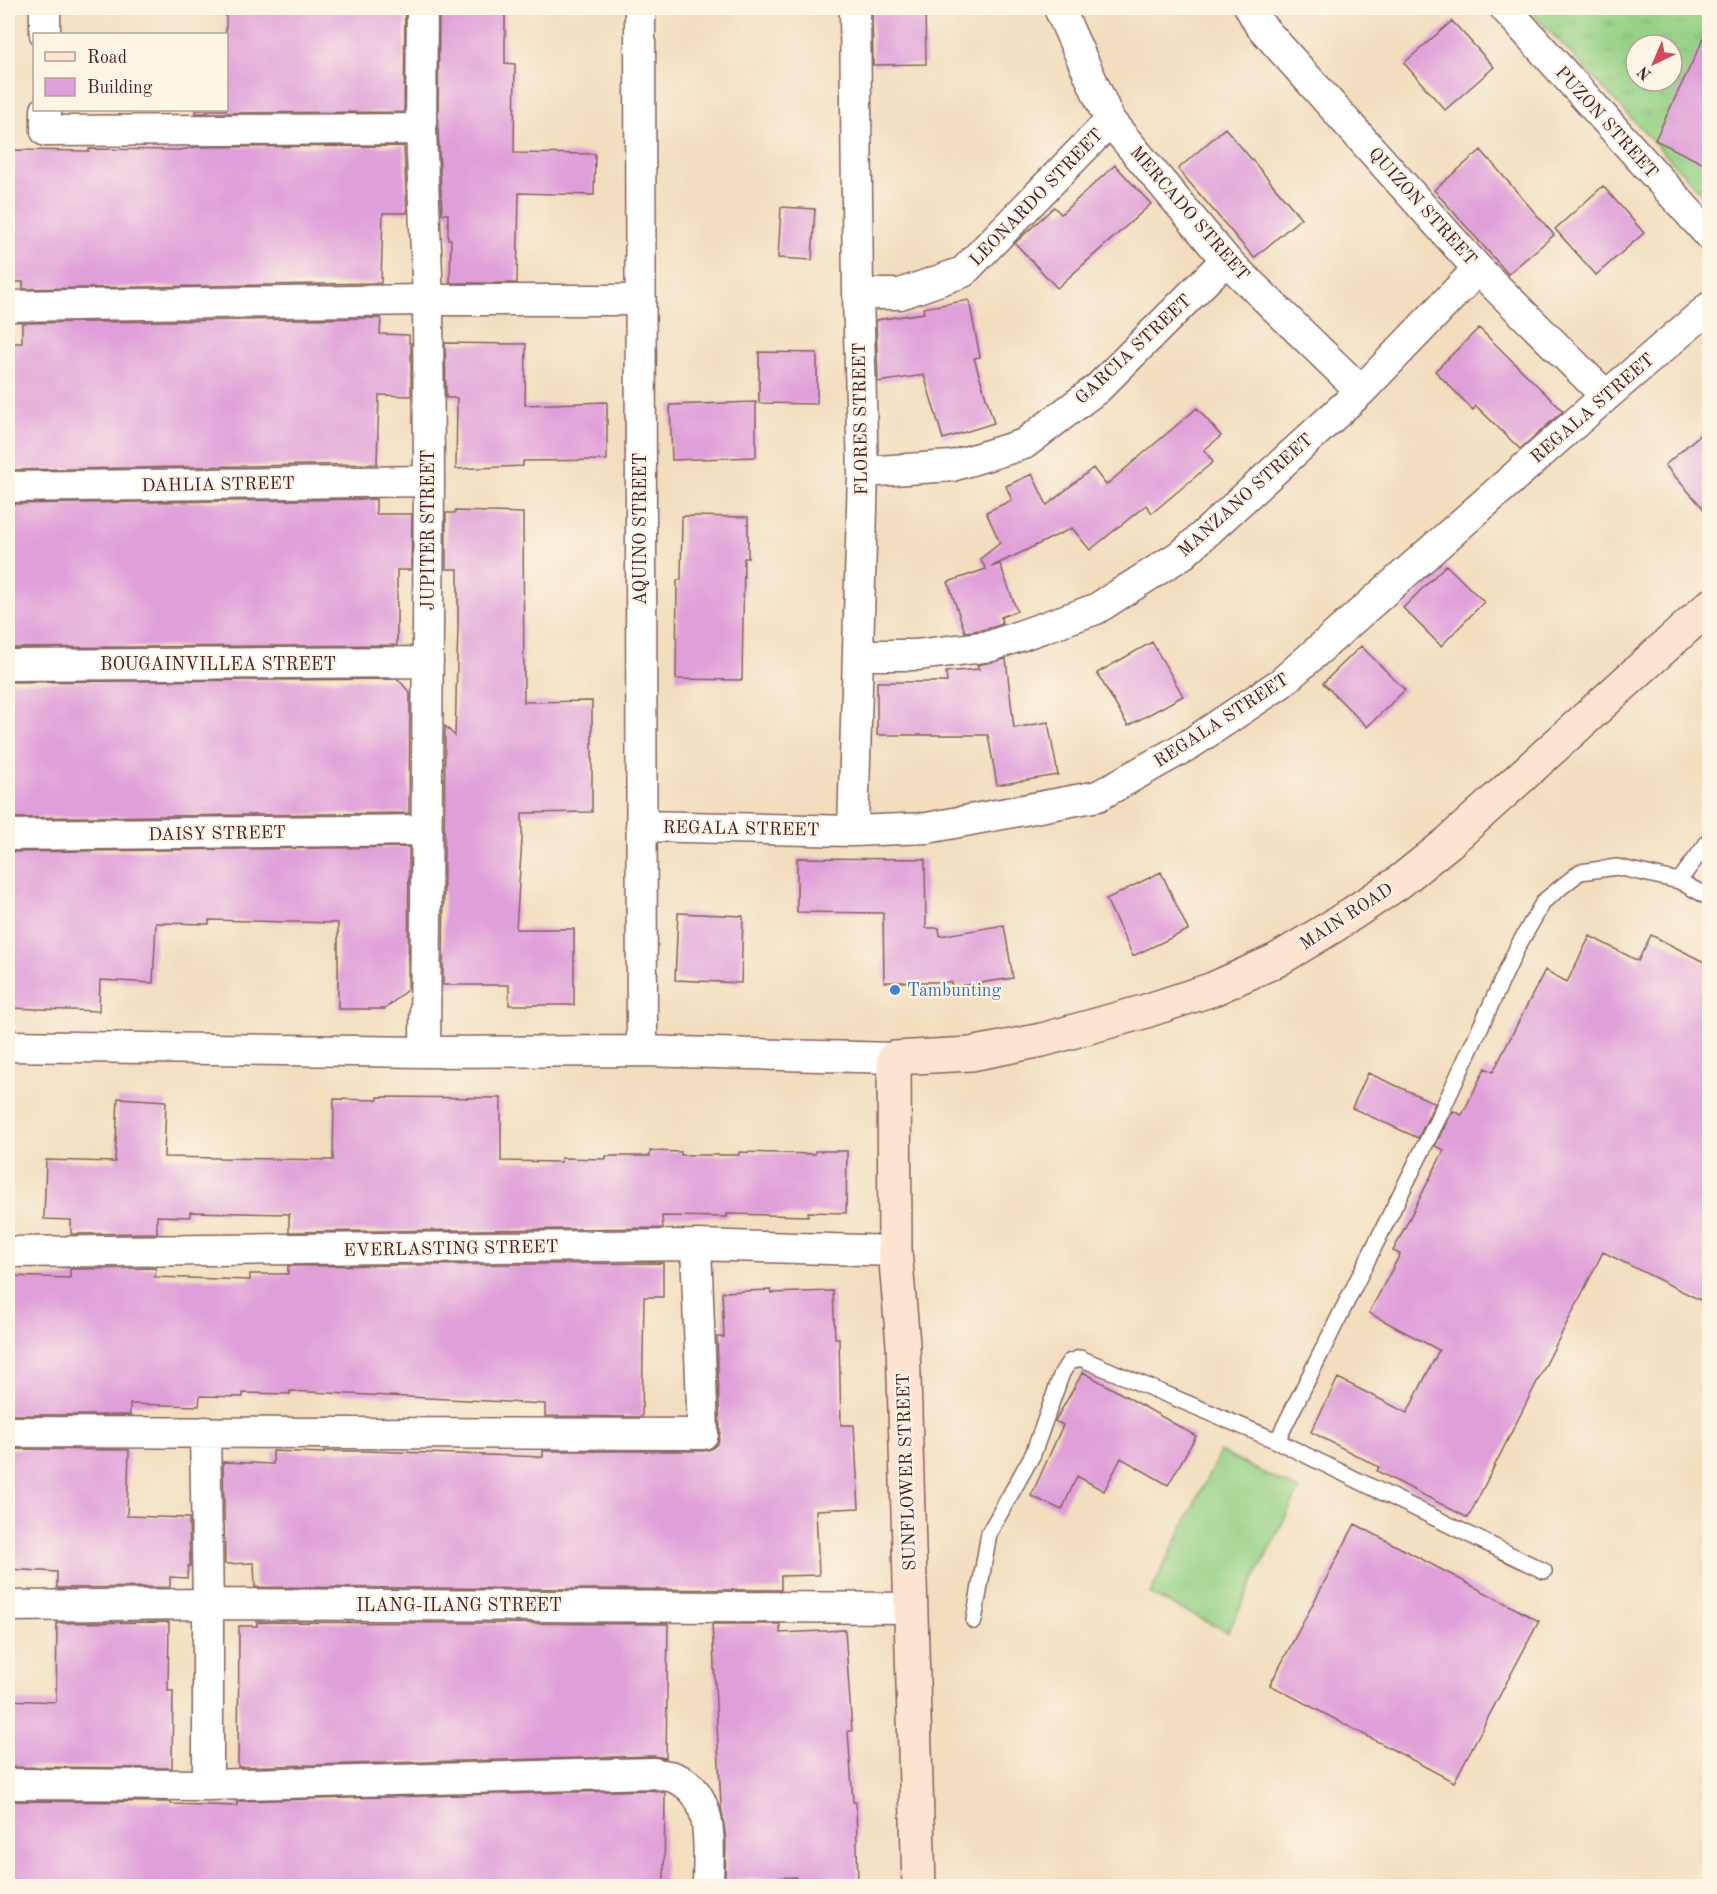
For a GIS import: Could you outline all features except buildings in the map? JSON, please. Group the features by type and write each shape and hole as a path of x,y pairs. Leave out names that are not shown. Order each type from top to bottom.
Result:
{"main road":[{"name":"MAIN ROAD","path":"894,1058 970,1054 1042,1040 1143,1012 1213,989 1277,960 1380,895 1449,842 1710,606"},
{"name":"SUNFLOWER STREET","path":"894,1058 895,1251 903,1344 919,1887"}],"street":[{"path":"45,8 45,33"},
{"name":"JUPITER STREET","path":"422,8 421,129 428,300 429,481 425,1052"},
{"name":"AQUINO STREET","path":"640,8 642,1051"},
{"name":"FLORES STREET","path":"853,831 863,472 858,294 855,8"},
{"name":"MERCADO STREET","path":"1059,8 1110,121 1226,260 1360,391"},
{"name":"QUIZON STREET","path":"1250,8 1259,24 1478,269 1606,396"},
{"name":"PUZON STREET","path":"1505,8 1710,236"},
{"path":"46,111 46,131 421,129"},
{"name":"LEONARDO STREET","path":"858,294 900,294 963,272 1110,121"},
{"name":"GARCIA STREET","path":"863,472 952,466 1024,444 1098,388 1226,260"},
{"name":"MANZANO STREET","path":"858,655 917,655 991,646 1096,609 1184,553 1360,391 1478,269"},
{"path":"8,306 428,300 640,300"},
{"name":"REGALA STREET","path":"641,826 853,831 927,828 1098,796 1190,744 1281,683 1710,307"},
{"name":"DAHLIA STREET","path":"8,486 429,481"},
{"name":"BOUGAINVILLEA STREET","path":"8,665 428,662"},
{"name":"DAISY STREET","path":"8,835 427,830"},
{"path":"8,1046 425,1052 642,1051 894,1058"},
{"path":"8,1432 703,1434 696,1245"},
{"name":"EVERLASTING STREET","path":"8,1252 696,1245 895,1251"},
{"path":"205,1432 208,1785"},
{"name":"ILANG-ILANG STREET","path":"8,1606 208,1604 911,1608"},
{"path":"8,1784 208,1785 654,1773 675,1778 692,1790 704,1806 708,1827 708,1887"}],"lane":[{"path":"1679,881 1710,839"},
{"path":"1277,1441 1437,1121 1518,946 1544,901 1580,872 1617,867 1679,881 1710,898"},
{"path":"974,1621 989,1533 1032,1454 1062,1373 1069,1362 1080,1358 1277,1441 1544,1571"}],"green space":[{"path":"1528,8 1709,8 1709,201"},
{"path":"1220,1452 1299,1490 1228,1632 1150,1594"}],"place":[{"name":"Tambunting","path":"895,990"}]}
